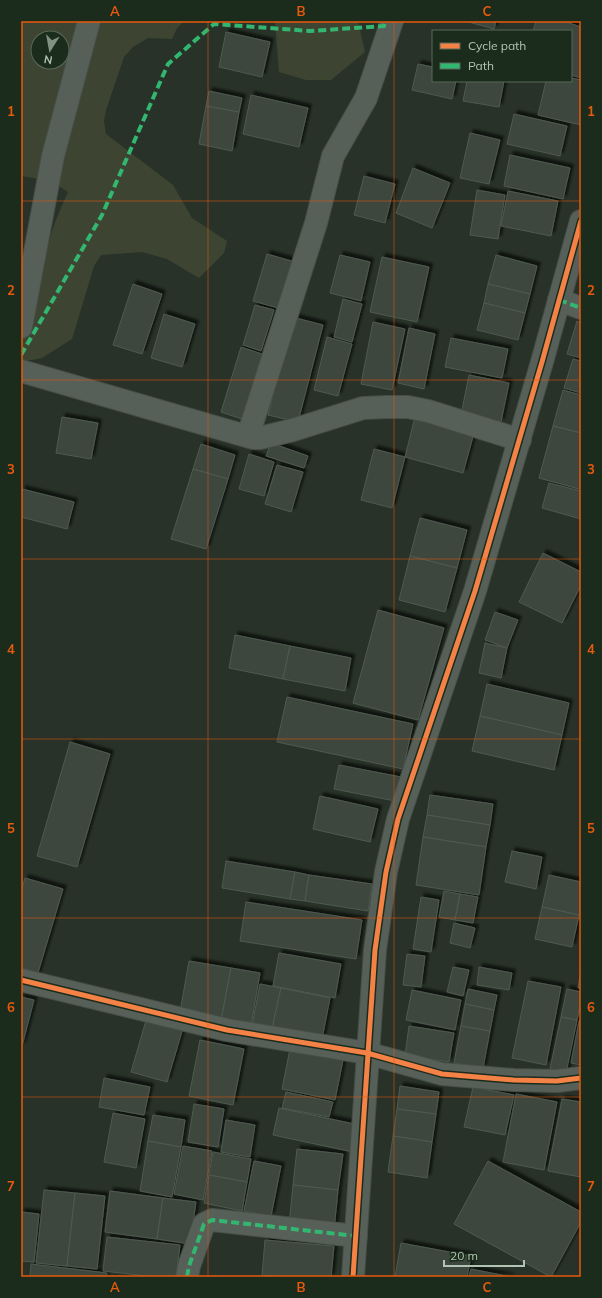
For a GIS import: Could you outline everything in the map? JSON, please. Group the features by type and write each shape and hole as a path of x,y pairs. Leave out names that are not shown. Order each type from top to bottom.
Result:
{"street":[{"path":"21,327 53,156 89,21"},
{"path":"248,436 316,223 333,156 366,98 392,21"},
{"path":"353,1277 375,950 386,872 398,819 475,591 520,440 581,221"},
{"path":"559,300 581,308"},
{"path":"21,371 248,436 260,438 293,430 363,408 408,407 428,411 520,440"},
{"path":"21,980 227,1030 367,1053 442,1074 514,1080 557,1081 581,1078"},
{"path":"187,1277 189,1266 204,1224 212,1220 356,1236"}],"green space":[{"path":"21,21 184,21 177,28 172,39 148,38 133,47 124,57 106,110 104,121 106,134 173,185 192,218 227,241 224,253 199,278 167,259 142,252 101,255 94,266 72,339 42,358 21,362 21,296 38,290 51,236 57,217 68,192 51,181 21,176"},
{"path":"275,21 358,21 365,52 331,80 306,80 279,72"}],"building":[{"path":"465,21 496,21 494,29"},
{"path":"536,21 563,21 581,27 581,78 572,75 572,30 533,30"},
{"path":"226,32 270,42 262,77 219,67"},
{"path":"418,64 432,67 432,82 456,82 452,99 412,90"},
{"path":"572,78 581,80 581,125 538,115 546,82 572,82"},
{"path":"467,82 504,82 499,107 463,101"},
{"path":"209,91 242,98 239,112 206,106"},
{"path":"251,95 308,108 299,147 243,134"},
{"path":"206,106 239,112 232,151 199,144"},
{"path":"514,114 567,126 560,156 507,144"},
{"path":"470,133 500,140 489,184 460,178"},
{"path":"510,155 570,168 563,199 504,186"},
{"path":"413,168 450,183 432,228 396,213"},
{"path":"364,176 395,184 385,223 354,215"},
{"path":"477,190 505,195 498,239 470,235"},
{"path":"508,191 558,201 551,236 501,226"},
{"path":"267,254 295,262 282,309 253,301"},
{"path":"340,255 370,262 361,301 330,293"},
{"path":"496,255 537,266 530,294 488,284"},
{"path":"382,257 429,267 417,322 370,312"},
{"path":"133,284 162,294 142,354 113,345"},
{"path":"488,284 530,294 525,313 484,303"},
{"path":"343,299 362,304 352,342 334,337"},
{"path":"484,303 525,313 518,340 477,330"},
{"path":"255,305 274,310 261,351 243,345"},
{"path":"164,314 195,324 182,367 151,358"},
{"path":"292,317 323,325 298,422 268,415"},
{"path":"577,321 581,323 581,358 567,354"},
{"path":"373,322 405,329 392,390 361,384"},
{"path":"409,328 435,334 424,389 398,383"},
{"path":"327,337 352,344 338,396 314,390"},
{"path":"451,338 508,349 502,378 445,367"},
{"path":"241,347 271,357 251,422 221,412"},
{"path":"573,359 581,361 581,393 564,388"},
{"path":"469,375 509,383 501,422 461,415"},
{"path":"563,390 581,395 581,433 553,426"},
{"path":"62,417 98,423 91,459 56,453"},
{"path":"415,417 474,433 463,473 405,457"},
{"path":"553,426 581,433 581,483 579,489 539,478"},
{"path":"271,443 308,456 304,468 266,456"},
{"path":"201,444 235,455 228,479 193,469"},
{"path":"374,449 405,457 392,508 361,500"},
{"path":"249,454 274,462 264,496 239,489"},
{"path":"277,465 303,472 291,512 265,504"},
{"path":"193,469 228,479 206,549 171,539"},
{"path":"549,483 581,491 581,519 542,508"},
{"path":"22,489 74,502 67,529 21,517"},
{"path":"420,518 467,530 457,568 410,556"},
{"path":"543,553 581,572 581,585 562,623 519,602"},
{"path":"410,556 457,568 445,612 399,600"},
{"path":"378,610 444,628 418,720 353,703"},
{"path":"495,612 518,620 507,648 485,640"},
{"path":"235,635 290,646 283,679 229,668"},
{"path":"485,643 507,648 501,678 479,673"},
{"path":"290,646 351,658 345,691 283,679"},
{"path":"487,684 569,703 562,735 480,716"},
{"path":"287,697 413,724 403,769 277,742"},
{"path":"480,716 562,735 554,770 472,751"},
{"path":"70,742 110,754 77,867 37,856"},
{"path":"339,765 401,777 395,801 334,789"},
{"path":"430,795 493,804 490,825 427,815"},
{"path":"320,796 378,809 370,842 313,829"},
{"path":"427,815 490,825 486,847 423,837"},
{"path":"423,837 486,847 479,895 416,885"},
{"path":"512,851 542,857 536,889 505,882"},
{"path":"226,861 295,872 290,899 222,888"},
{"path":"295,872 309,875 305,901 290,899"},
{"path":"309,875 372,884 368,911 305,901"},
{"path":"549,875 581,882 581,905 579,915 542,907"},
{"path":"25,878 63,889 37,976 21,971 21,892"},
{"path":"444,891 460,894 455,920 439,917"},
{"path":"460,894 478,897 473,923 455,920"},
{"path":"421,897 439,900 431,952 413,949"},
{"path":"246,902 362,920 356,959 240,941"},
{"path":"542,907 579,915 572,947 535,939"},
{"path":"454,923 475,928 470,948 450,943"},
{"path":"279,953 341,964 335,998 273,986"},
{"path":"407,954 425,956 421,987 403,985"},
{"path":"189,961 231,968 221,1021 180,1012"},
{"path":"453,967 469,970 463,996 447,992"},
{"path":"479,967 512,973 509,990 477,985"},
{"path":"231,968 260,973 251,1026 221,1021"},
{"path":"581,969 581,988 578,988"},
{"path":"528,981 561,987 546,1065 512,1058"},
{"path":"260,984 281,988 272,1029 252,1026"},
{"path":"281,988 330,998 322,1039 272,1029"},
{"path":"468,989 497,995 494,1010 465,1004"},
{"path":"567,989 581,992 581,1002 577,1020 561,1017"},
{"path":"412,990 461,1000 455,1030 406,1020"},
{"path":"21,997 34,1000 22,1046 21,1046"},
{"path":"465,1004 494,1010 490,1031 461,1026"},
{"path":"147,1017 183,1028 167,1082 131,1072"},
{"path":"561,1017 577,1020 566,1073 550,1069"},
{"path":"579,1021 581,1022 581,1065 571,1063"},
{"path":"409,1026 454,1033 449,1062 405,1055"},
{"path":"461,1026 490,1031 483,1068 454,1063"},
{"path":"200,1040 244,1049 233,1105 189,1096"},
{"path":"291,1044 344,1055 335,1100 282,1089"},
{"path":"104,1078 150,1087 144,1115 99,1107"},
{"path":"400,1086 439,1092 436,1114 397,1109"},
{"path":"473,1087 514,1095 505,1135 464,1127"},
{"path":"286,1092 333,1102 329,1117 282,1108"},
{"path":"516,1094 557,1102 544,1170 503,1162"},
{"path":"562,1099 581,1102 581,1177 548,1171"},
{"path":"194,1104 224,1109 218,1147 188,1142"},
{"path":"279,1108 359,1125 353,1152 273,1135"},
{"path":"397,1109 436,1114 432,1142 393,1136"},
{"path":"113,1113 145,1119 136,1168 104,1162"},
{"path":"153,1115 185,1120 181,1147 148,1141"},
{"path":"226,1120 255,1125 250,1157 221,1152"},
{"path":"393,1136 432,1142 427,1178 388,1172"},
{"path":"148,1141 181,1147 172,1197 140,1191"},
{"path":"183,1146 212,1151 203,1200 174,1194"},
{"path":"297,1149 343,1154 338,1190 293,1185"},
{"path":"213,1152 251,1159 247,1182 209,1175"},
{"path":"254,1161 281,1166 271,1216 244,1211"},
{"path":"488,1161 581,1212 581,1222 551,1277 454,1224"},
{"path":"209,1175 247,1182 242,1211 204,1203"},
{"path":"293,1185 338,1190 334,1230 289,1225"},
{"path":"44,1190 75,1193 67,1266 36,1263"},
{"path":"110,1191 163,1198 157,1239 105,1232"},
{"path":"75,1193 105,1196 97,1269 67,1266"},
{"path":"163,1198 196,1202 190,1244 157,1239"},
{"path":"21,1212 39,1214 34,1262 21,1261"},
{"path":"107,1237 180,1245 176,1277 156,1277 103,1271"},
{"path":"265,1240 334,1246 331,1277 282,1277 262,1275"},
{"path":"401,1243 471,1256 467,1277 395,1277"},
{"path":"31,1264 107,1273 106,1277 30,1277"},
{"path":"471,1269 511,1277 469,1277"}],"marked path":[{"path":"21,355 102,215 168,64 214,24 310,31 384,26 385,21"},
{"path":"559,300 581,308"},
{"path":"187,1277 189,1266 204,1224 212,1220 356,1236"}],"cycle path":[{"path":"353,1277 375,950 386,872 398,819 475,591 542,362 581,221"},
{"path":"21,980 227,1030 367,1053 442,1074 514,1080 557,1081 581,1078"}]}
